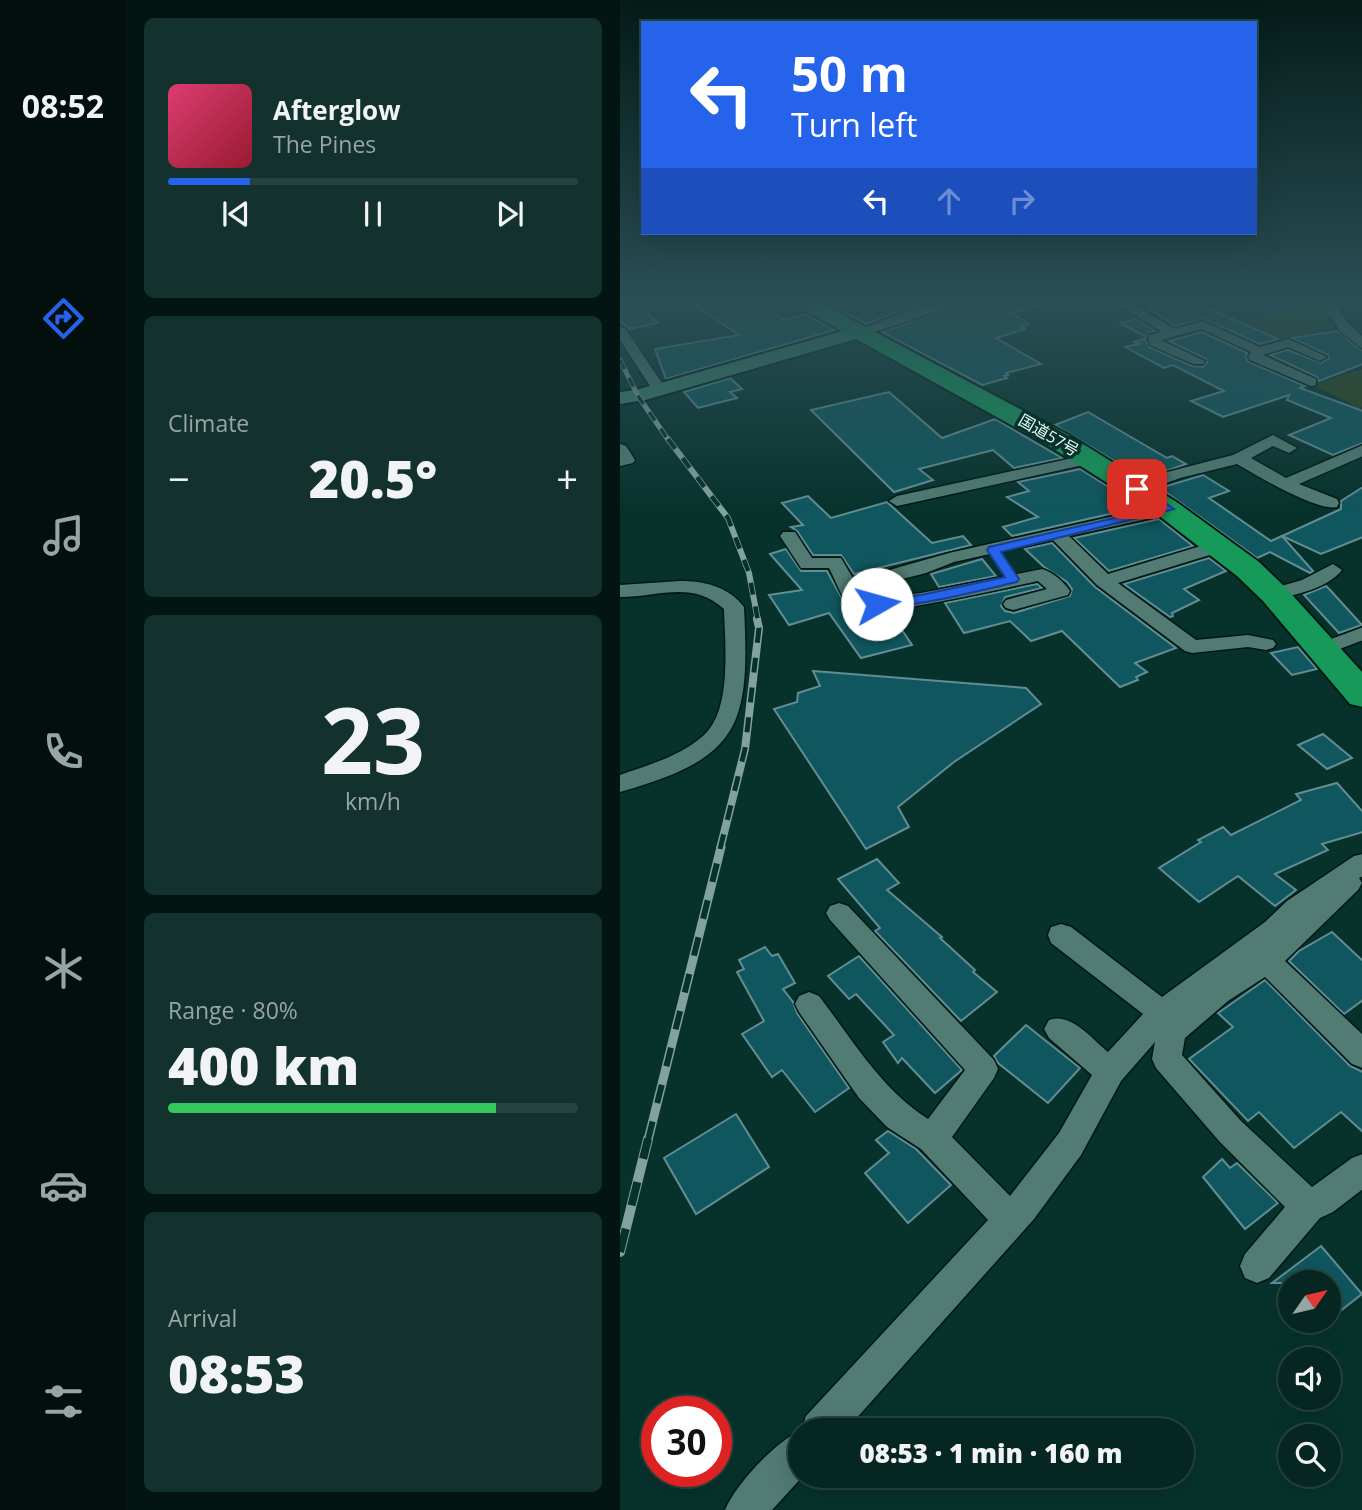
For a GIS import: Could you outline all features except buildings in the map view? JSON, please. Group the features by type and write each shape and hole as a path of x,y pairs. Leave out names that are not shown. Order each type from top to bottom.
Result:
{"highway":[{"name":"国道57号","path":"928,369 1091,459 1220,546 1274,594 1363,696"}],"street":[{"path":"647,369 659,389"},
{"path":"620,398 728,369"},
{"path":"1282,369 1311,382"},
{"path":"1137,489 1153,480 1239,458 1273,440 1289,448"},
{"path":"620,449 627,460 620,461"},
{"path":"1285,484 1363,450"},
{"path":"1239,458 1285,484 1331,503"},
{"path":"897,500 1091,459"},
{"path":"849,587 919,569 949,558 1168,509"},
{"path":"1056,534 1104,581 1192,647 1248,640 1266,644"},
{"path":"789,536 807,564 835,562 859,607 921,599 1042,575 1061,591 1013,604"},
{"path":"1104,581 1220,546"},
{"path":"993,550 1013,579"},
{"path":"1274,594 1309,584 1333,570"},
{"path":"620,591 644,591 679,584 708,589 723,595 734,607 735,655 730,714 714,739 681,760 620,784"},
{"path":"1322,649 1363,633"},
{"path":"1308,1206 1230,1131 1167,1059 1171,1032 1218,993 1267,961 1339,895 1363,865"},
{"path":"831,1418 1011,1220 1070,1144 1110,1072 1162,1013 1274,929 1296,908 1363,865"},
{"path":"839,913 983,1069 932,1139"},
{"path":"1061,935 1162,1013"},
{"path":"1267,961 1363,1055"},
{"path":"809,1004 870,1088 898,1117 932,1139 1011,1220"},
{"path":"1059,1029 1110,1072"},
{"path":"1257,1266 1308,1206 1321,1201 1363,1169"},
{"path":"745,1510 788,1464"}],"green space":[{"path":"1362,369 1362,407 1359,408 1313,385"}],"railway":[{"path":"625,369 638,396 669,441"},
{"path":"668,439 728,518 749,573 758,621"},
{"path":"720,849 745,749 759,628 757,619"},
{"path":"648,1140 721,847"},
{"path":"620,1252 648,1139"}],"route":[{"path":"877,604 921,599 1013,579 993,550 1168,509 1137,489"}]}
